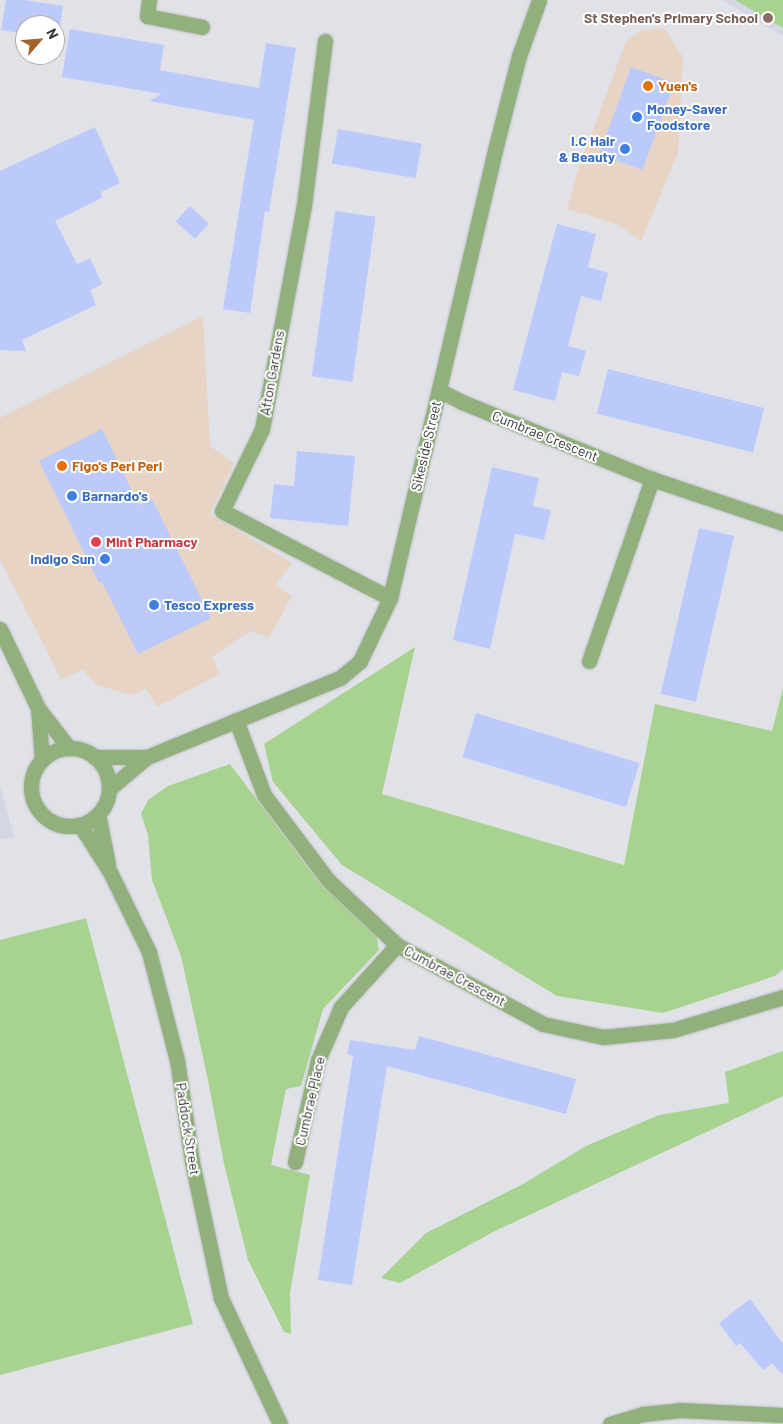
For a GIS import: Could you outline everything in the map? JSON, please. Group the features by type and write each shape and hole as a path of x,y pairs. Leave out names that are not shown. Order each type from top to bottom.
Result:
{"street":[{"path":"149,0 147,16 202,26"},
{"name":"Sikeside Street","path":"109,790 147,757 340,678 360,661 390,598 509,94 519,56 539,0"},
{"name":"Afton Gardens","path":"325,41 304,205 262,429 222,511 390,598"},
{"name":"Cumbrae Crescent","path":"439,390 462,402 652,479 783,523"},
{"path":"589,662 652,479"},
{"path":"0,630 38,708 69,748"},
{"path":"38,708 42,760"},
{"name":"Cumbrae Crescent","path":"236,720 264,795 328,880 397,945 543,1024 603,1037 673,1030 783,997"},
{"path":"69,748 80,750 94,757 103,767 108,780 109,790 106,803 98,814 80,825 60,825 47,820 38,810 31,788 32,775 42,760 56,751 69,748"},
{"name":"Sikeside Street","path":"94,757 147,757"},
{"name":"Paddock Street","path":"98,814 110,872"},
{"name":"Paddock Street","path":"80,825 110,872 149,952 177,1060 192,1162 221,1298 280,1424"},
{"name":"Cumbrae Place","path":"295,1162 318,1060 341,1008 397,945"},
{"path":"610,1424 643,1414 680,1410 766,1420 783,1415"}],"shaded area":[{"name":"St Stephen's Primary School","path":"722,0 783,0 783,36"},
{"path":"664,28 683,57 678,153 641,241 617,224 567,209 578,170 626,41 642,30"},
{"path":"203,316 210,446 234,463 210,514 292,563 276,585 292,596 269,638 250,631 212,657 220,674 157,707 146,689 131,695 97,685 83,670 61,679 0,560 0,418"},
{"path":"0,784 14,837 0,840"}],"green space":[{"name":"St Stephen's Primary School","path":"735,0 783,0 783,28"},
{"path":"415,647 382,794 624,865 655,704 772,731 783,688 783,969 775,976 663,1013 557,996 342,865 273,782 264,744"},
{"path":"230,764 321,885 376,933 379,950 323,1009 301,1086 286,1089 271,1165 310,1175 290,1293 291,1334 284,1332 248,1260 224,1164 181,956 152,880 148,835 141,814 148,800 168,786"},
{"path":"86,918 193,1324 0,1375 0,940"},
{"path":"783,1051 783,1096 495,1231 400,1283 381,1278 426,1233 523,1184 586,1146 659,1115 729,1103 725,1072"}],"building":[{"path":"6,0 25,0 63,6 62,15 15,15 15,32 1,30"},
{"path":"70,29 164,45 160,70 259,88 266,43 296,48 269,212 265,211 250,313 223,309 254,120 149,101 162,94 62,77"},
{"path":"631,67 674,83 642,170 599,154"},
{"path":"95,127 120,183 101,192 102,198 55,221 77,264 90,258 102,284 90,290 96,305 22,340 26,351 0,350 0,171"},
{"path":"338,129 422,144 416,178 332,163"},
{"path":"190,206 209,224 195,239 176,221"},
{"path":"335,211 376,217 352,382 312,376"},
{"path":"557,224 596,234 588,267 608,273 601,301 581,296 568,346 586,351 579,376 562,372 555,401 513,390"},
{"path":"608,369 764,408 753,453 597,414"},
{"path":"102,429 139,505 152,499 211,618 138,654 102,582 99,583 39,461"},
{"path":"297,451 355,456 348,526 270,518 274,484 294,486"},
{"path":"492,467 539,478 533,506 551,510 544,540 515,534 490,649 453,640"},
{"path":"699,528 734,536 696,702 661,694"},
{"path":"476,713 640,763 626,807 463,757"},
{"path":"419,1036 576,1079 566,1114 387,1066 352,1285 318,1280 353,1056 347,1054 350,1040 415,1050"},
{"path":"750,1299 783,1344 783,1375 772,1363 763,1370 740,1343 736,1346 719,1323"}],"place":[{"name":"St Stephen's Primary School","path":"768,18"},
{"name":"Yuen's","path":"648,86"},
{"name":"Money-Saver Foodstore","path":"637,117"},
{"name":"I.C Hair & Beauty","path":"625,149"},
{"name":"Figo's Peri Peri","path":"62,466"},
{"name":"Barnardo's","path":"72,496"},
{"name":"Mint Pharmacy","path":"96,542"},
{"name":"Indigo Sun","path":"105,559"},
{"name":"Tesco Express","path":"154,605"}]}
